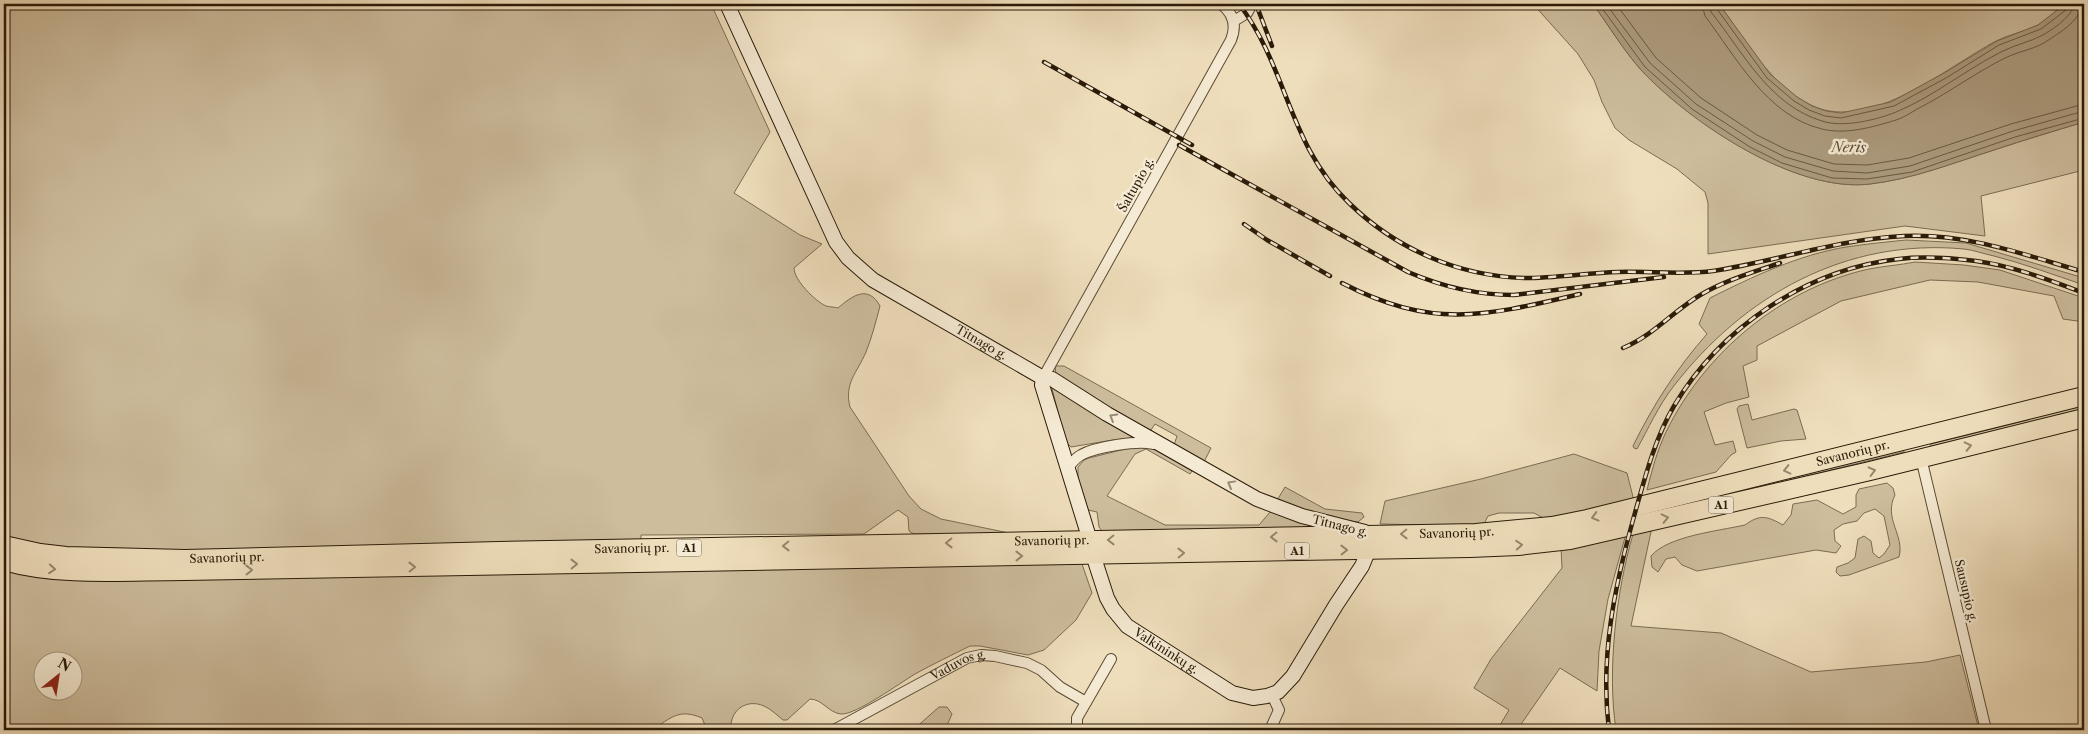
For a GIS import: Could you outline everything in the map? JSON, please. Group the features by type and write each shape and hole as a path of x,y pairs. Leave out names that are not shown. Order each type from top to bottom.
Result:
{"highway":[{"name":"Savanorių pr.","path":"4,561 38,568 65,570 184,571 1372,542 1552,526 1587,520 2084,396"},
{"name":"Savanorių pr.","path":"4,544 40,553 66,556 185,559 499,551 1372,542 1470,548 1518,546 1570,540 1870,471 2084,418"},
{"path":"1916,438 1921,458"}],"street":[{"name":"Titnago g.","path":"727,4 836,242 848,258 873,280 1043,378 1052,379 1107,414 1257,499 1372,542"},
{"path":"1221,4 1227,9 1234,21 1247,13 1252,4"},
{"name":"Šaltupio g.","path":"1043,378 1232,40 1235,28 1234,21"},
{"path":"1043,378 1042,385 1088,534"},
{"path":"1067,469 1080,456 1091,451 1143,442 1164,446"},
{"name":"Sausupio g.","path":"1921,458 1986,730"},
{"path":"1270,730 1279,710 1272,695 1283,688 1293,676 1362,566 1372,542"},
{"name":"Valkininkų g.","path":"1094,561 1106,598 1112,609 1127,626 1232,692 1253,698 1272,695"},
{"name":"Vaduvos g.","path":"834,730 967,658 981,655 995,656 1037,667 1060,687 1086,702"},
{"path":"1077,730 1077,718 1111,659"}],"shaded area":[{"path":"4,4 711,4 770,132 734,193 800,235 822,244 794,268 801,284 816,300 826,306 838,308 854,296 865,294 875,299 880,306 868,346 852,378 849,391 850,407 909,496 921,509 941,519 1014,534 914,534 909,531 908,517 898,510 864,534 641,535 640,568 1081,561 1092,593 1076,620 1044,650 1028,655 980,646 970,646 915,674 867,704 848,713 837,713 818,701 810,699 787,720 783,720 767,707 751,704 745,705 736,712 731,723 731,730 707,730 702,718 681,714 670,718 651,730 641,727 641,730 4,730"},
{"path":"1533,4 1593,4 1642,71 1688,112 1716,132 1747,150 1778,166 1810,177 1841,184 1886,182 1933,170 2084,122 2084,170 1981,196 1985,236 1905,226 1708,254 1708,203 1705,192 1677,169 1629,140 1615,128 1594,80 1578,54"},
{"path":"1719,4 2065,4 2038,25 1996,41 1908,93 1883,104 1859,110 1836,112 1813,106 1798,98 1784,87 1749,47"},
{"path":"1906,240 1966,243 2084,278 2084,285 2017,262 1964,249 1921,248 1879,253 1839,264 1801,279 1765,300 1732,325 1701,354 1673,387 1658,409 1637,449 1634,448 1633,446 1666,387 1707,334 1699,324 1710,298 1759,275 1810,255 1846,247"},
{"path":"1915,262 1964,265 2000,270 2084,298 2084,322 2063,319 2054,296 1978,282 1930,280 1841,301 1757,346 1757,360 1743,366 1749,397 1726,403 1704,412 1715,445 1733,441 1736,452 1716,472 1647,490 1666,432 1682,403 1702,375 1724,350 1777,308 1806,291 1837,278 1869,269"},
{"path":"1055,366 1064,366 1211,448 1203,464 1174,445 1177,436 1155,424 1151,430 1137,425 1056,375"},
{"path":"1051,385 1133,436 1132,438 1071,447 1066,442"},
{"path":"2084,401 2084,412 1929,449 1931,444 2028,420 2057,408"},
{"path":"1748,404 1752,420 1794,409 1797,410 1806,439 1781,441 1747,448 1737,409 1739,406"},
{"path":"1141,445 1149,446 1192,471 1190,474 1146,449 1135,454 1107,496 1165,525 1259,525 1271,511 1344,529 1102,531 1099,527 1097,512 1088,510 1078,482 1078,467 1084,460 1089,458"},
{"path":"1904,449 1904,452 1641,517 1641,514"},
{"path":"1574,454 1627,473 1634,501 1549,521 1534,513 1499,513 1488,516 1483,526 1380,524 1385,501 1481,479"},
{"path":"1887,483 1893,488 1895,495 1891,512 1899,541 1899,557 1849,575 1840,576 1836,572 1837,567 1855,558 1858,539 1864,536 1871,541 1873,553 1879,558 1890,545 1884,516 1875,509 1864,513 1857,521 1843,524 1834,530 1835,541 1841,546 1836,553 1816,550 1697,571 1682,565 1675,557 1666,559 1658,572 1652,567 1651,556 1659,549 1681,539 1745,525 1759,518 1768,518 1783,525 1791,515 1793,504 1817,500 1843,514 1856,507 1856,495 1859,489"},
{"path":"1285,487 1325,509 1362,513 1364,517 1358,522 1330,518 1276,502"},
{"path":"1652,527 1631,626 1721,633 1811,672 1926,662 1960,655 1979,730 1616,730 1612,683 1613,657 1622,581 1633,534"},
{"path":"1626,534 1608,599 1599,651 1597,691 1560,668 1517,730 1497,730 1509,710 1474,688 1491,659 1562,568 1561,547"},
{"path":"939,707 947,707 952,714 945,730 913,730"}],"water":[{"name":"Neris","path":"1593,4 1719,4 1770,74 1797,97 1812,106 1826,111 1841,113 1891,102 1997,41 2038,25 2065,4 2084,4 2084,122 1933,170 1886,182 1841,184 1810,177 1778,166 1746,150 1688,112 1642,71"}],"railway":[{"path":"1239,4 1268,54 1300,131 1313,156 1329,180 1349,203 1387,234 1429,257 1452,266 1475,272 1524,278 1618,272 1702,272 1737,267 1856,241 1904,236 1927,236 1996,246 2084,272"},
{"path":"1256,4 1272,46"},
{"path":"1044,62 1192,145"},
{"path":"1179,145 1408,272 1447,286 1486,294 1514,295 1664,277"},
{"path":"1244,224 1267,240 1330,276"},
{"path":"1609,730 1606,677 1610,624 1626,546 1650,461 1667,419 1693,377 1716,351 1742,327 1800,289 1832,275 1865,265 1899,259 1938,258 1990,263 2031,274 2084,293"},
{"path":"1623,348 1634,343 1692,300 1711,289 1780,263"},
{"path":"1342,283 1374,298 1404,308 1433,313 1487,313 1580,294"}]}
